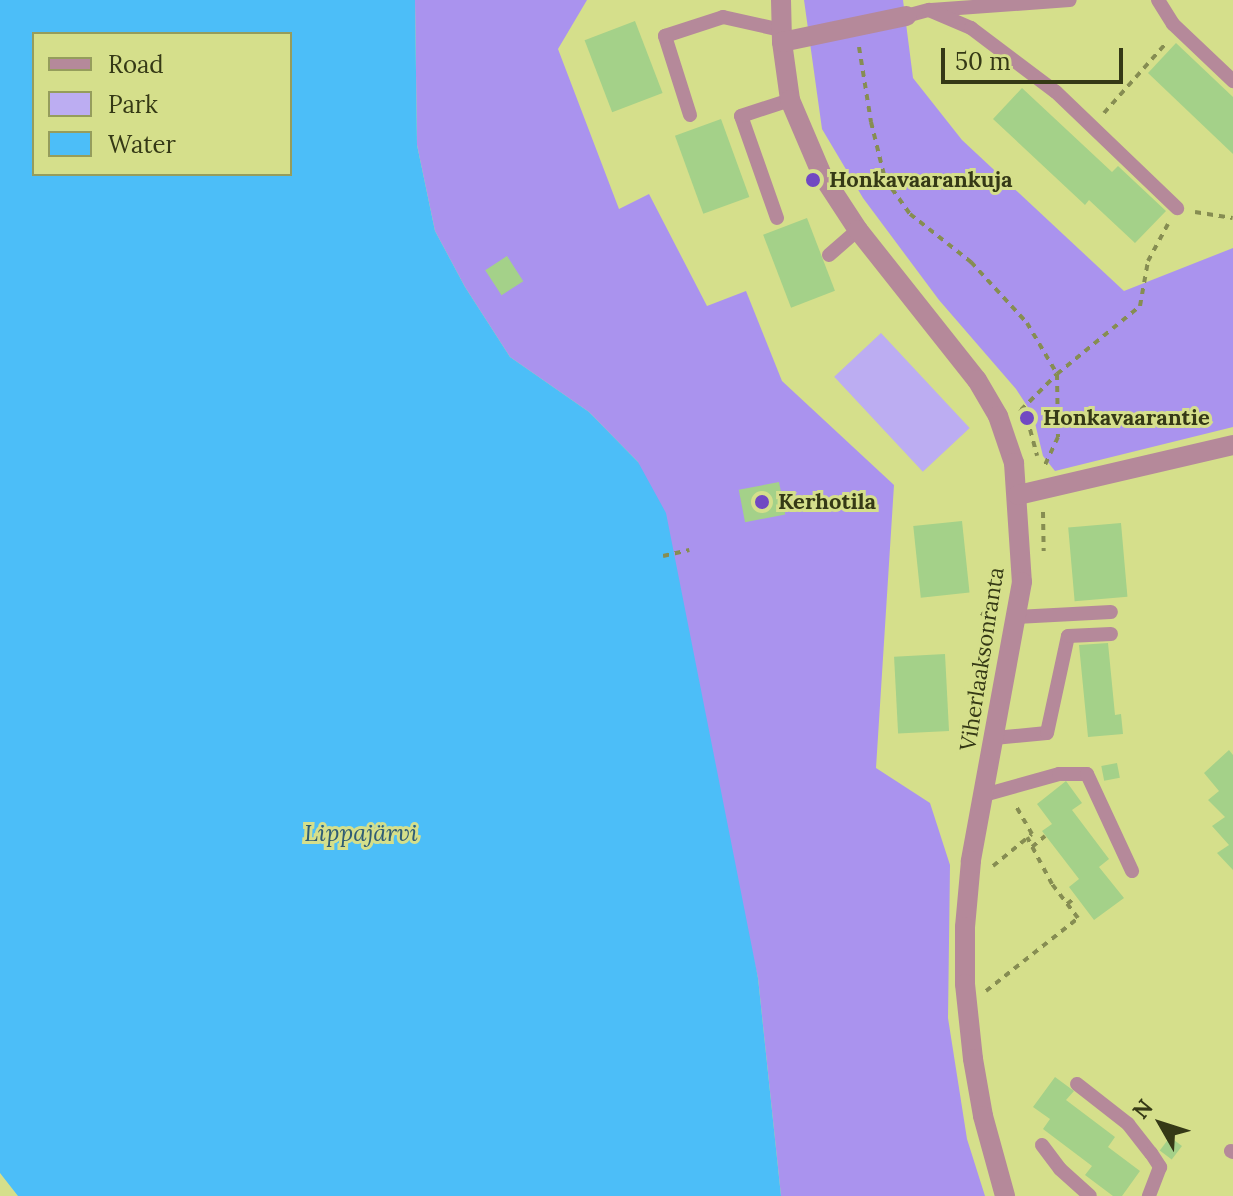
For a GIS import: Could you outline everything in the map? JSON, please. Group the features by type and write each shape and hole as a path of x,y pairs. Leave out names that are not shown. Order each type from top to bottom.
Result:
{"street":[{"name":"Viherlaaksonranta","path":"781,0 790,100 822,175 858,230 977,380 1008,439 1018,495 1022,582 971,861 965,984 983,1116 1005,1196"},
{"path":"782,36 906,16"},
{"path":"1018,495 1233,445"}],"lane":[{"path":"906,16 933,5 1070,0"},
{"path":"1158,0 1158,5 1179,29 1233,81"},
{"path":"933,5 971,28 1056,92 1177,208"},
{"path":"690,115 665,36 723,17 782,36"},
{"path":"777,218 741,116 790,100"},
{"path":"829,255 858,230"},
{"path":"1016,617 1111,612"},
{"path":"994,738 1047,733 1068,636 1111,634"},
{"path":"984,795 1059,774 1087,774 1132,871"},
{"path":"1077,1084 1128,1124 1160,1167 1149,1196"},
{"path":"1042,1145 1060,1169 1090,1196"}],"path":[{"path":"1092,127 1179,29"},
{"path":"858,40 871,122 885,179 910,214 971,262 1027,323 1057,374 1058,437 1040,475 1034,436 1013,400"},
{"path":"1021,410 1057,374 1140,306 1148,261 1177,208 1233,218"},
{"path":"1043,489 1044,552"},
{"path":"663,556 689,550"},
{"path":"986,859 985,872 1032,834 1005,788"},
{"path":"1032,847 1045,836"},
{"path":"980,979 981,995 1078,918 1052,884 1027,837"},
{"path":"1067,904 1076,897"}],"green space":[{"path":"881,333 970,428 923,472 834,377"}],"shaded area":[{"path":"415,0 587,0 558,49 619,209 649,194 707,306 746,291 782,381 894,485 876,768 930,803 950,865 948,1018 967,1139 985,1196 781,1196 758,978 638,462 589,412 510,357 465,287 435,231 417,145"},
{"path":"804,0 903,0 913,78 962,140 1124,291 1233,248 1233,427 1055,471 1043,456 1033,415 1016,389 939,300 863,198 822,129"}],"water":[{"name":"Lippajärvi","path":"0,0 415,0 417,145 435,231 465,287 510,357 589,412 638,462 666,513 758,978 781,1196 18,1196 0,1173"}],"building":[{"path":"635,21 663,93 612,112 585,40"},
{"path":"1176,43 1233,97 1233,154 1148,73"},
{"path":"1022,88 1112,172 1118,166 1166,211 1135,243 1089,200 1085,205 993,119"},
{"path":"721,119 749,197 703,214 675,136"},
{"path":"807,218 835,291 791,308 763,235"},
{"path":"507,256 523,281 502,295 485,270"},
{"name":"Kerhotila","path":"779,482 785,514 745,522 739,490"},
{"path":"962,521 970,593 921,598 913,526"},
{"path":"1121,523 1127,597 1075,601 1068,528"},
{"path":"1108,643 1115,715 1121,714 1123,734 1088,737 1079,645"},
{"path":"945,654 949,731 898,734 894,657"},
{"path":"1229,750 1233,755 1233,870 1217,853 1229,845 1212,826 1225,817 1208,800 1219,791 1204,773"},
{"path":"1117,763 1120,778 1104,781 1101,766"},
{"path":"1066,781 1082,803 1072,810 1109,859 1099,867 1124,898 1094,920 1069,887 1079,879 1042,831 1052,824 1037,804"},
{"path":"1055,1077 1074,1091 1066,1100 1115,1137 1108,1147 1140,1171 1122,1196 1113,1196 1085,1175 1092,1166 1043,1129 1050,1119 1033,1107"},
{"path":"1170,1137 1182,1146 1172,1160 1160,1151"}],"place":[{"name":"Honkavaarankuja","path":"813,180"},
{"name":"Honkavaarantie","path":"1027,418"},
{"name":"Kerhotila","path":"762,502"}]}
